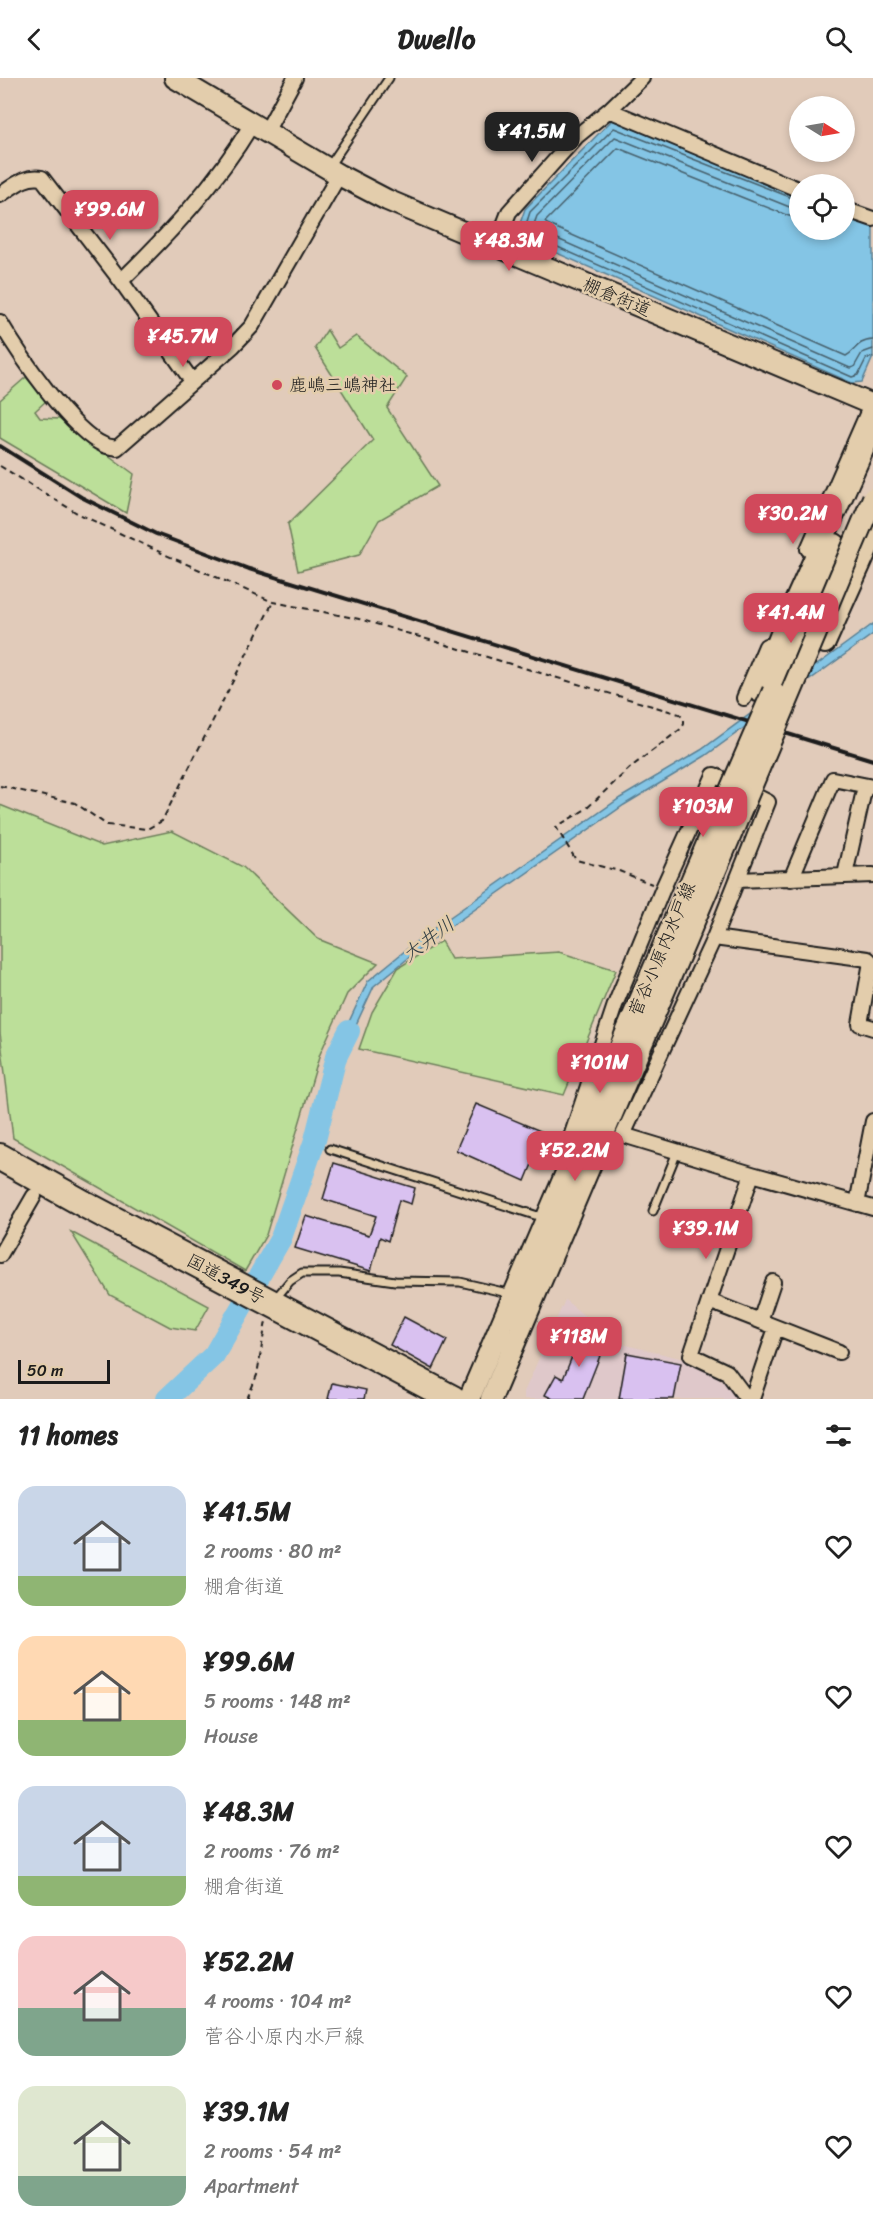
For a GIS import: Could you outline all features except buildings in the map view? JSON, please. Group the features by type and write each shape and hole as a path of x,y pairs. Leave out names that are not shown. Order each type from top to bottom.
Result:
{"highway":[{"name":"国道349号","path":"0,1157 265,1309 415,1399"},
{"name":"国道349号","path":"0,1177 34,1196 230,1290"},
{"name":"国道349号","path":"265,1309 453,1399"}],"main road":[{"name":"棚倉街道","path":"175,78 334,172 387,200 872,405"},
{"name":"菅谷小原内水戸線","path":"735,800 758,691 785,624 873,428"},
{"name":"菅谷小原内水戸線","path":"491,1399 598,1148 735,800 751,745 873,457"},
{"name":"菅谷小原内水戸線","path":"469,1399 556,1195 873,498"},
{"name":"菅谷小原内水戸線","path":"735,800 799,705 873,536"}],"street":[{"path":"121,281 165,238 203,195 259,128 295,78"},
{"path":"496,246 508,212 577,136 609,110 642,78"},
{"path":"609,110 789,185"},
{"path":"0,322 36,376 61,408 103,445 117,448 233,346 252,326 334,172"},
{"path":"0,195 24,179 42,178 121,281 192,381"},
{"path":"855,213 873,219"},
{"path":"744,698 872,405"},
{"path":"556,1195 562,1164 612,1016 663,888 714,774 768,802 714,938 623,1135 612,1144 598,1148"},
{"path":"791,879 833,779 869,787 844,875"},
{"path":"737,880 873,875"},
{"path":"714,938 868,959 872,963 860,1024 873,1028"},
{"path":"857,1204 873,1121"},
{"path":"623,1135 873,1208"},
{"path":"747,1399 727,1372 691,1355 752,1174"},
{"path":"0,1256 34,1196"},
{"path":"760,1321 773,1282"},
{"path":"709,1301 839,1352"},
{"path":"752,1399 776,1328"}],"lane":[{"path":"334,172 389,78"},
{"path":"330,1149 546,1219"},
{"path":"653,1212 677,1152"},
{"path":"265,1309 284,1286 302,1273 339,1273 395,1281 460,1282 514,1294"}],"path":[{"path":"0,466 77,513 273,603 359,619 679,714 684,719 682,728 631,767 586,809 556,828 576,860 619,871 663,888"},
{"path":"0,786 75,802 107,825 147,829 162,821 273,603"},
{"path":"247,1399 257,1375 265,1309"}],"shaded area":[{"path":"565,1300 618,1343 696,1362 733,1388 743,1399 524,1399 524,1392"}],"green space":[{"path":"327,330 338,348 356,336 407,377 387,408 438,486 379,520 359,555 298,571 288,524 373,440 315,348"},
{"path":"26,377 46,401 35,411 40,418 59,419 134,474 126,513 0,438 0,400"},
{"path":"0,805 102,846 172,831 243,867 318,939 378,963 347,994 320,1054 266,1235 245,1271 13,1138 0,1033"},
{"path":"441,941 451,959 559,952 616,970 564,1095 359,1049 372,1012 398,968"},
{"path":"71,1232 209,1306 195,1331 170,1327 110,1295"}],"water":[{"path":"612,120 789,192 789,240 855,240 855,218 873,226 873,357 862,382 852,383 516,235 525,209"},
{"path":"873,624 873,634 705,756 624,805 427,943 374,986 340,1059 333,1056 368,981 423,936 620,798 701,750"}],"waterway":[{"name":"大井川","path":"167,1399 214,1355 281,1238 315,1140 336,1057 349,1031"}],"railway":[{"path":"0,446 81,497 156,534 249,569 873,760"}],"place":[{"name":"鹿嶋三嶋神社","path":"277,385"}]}
